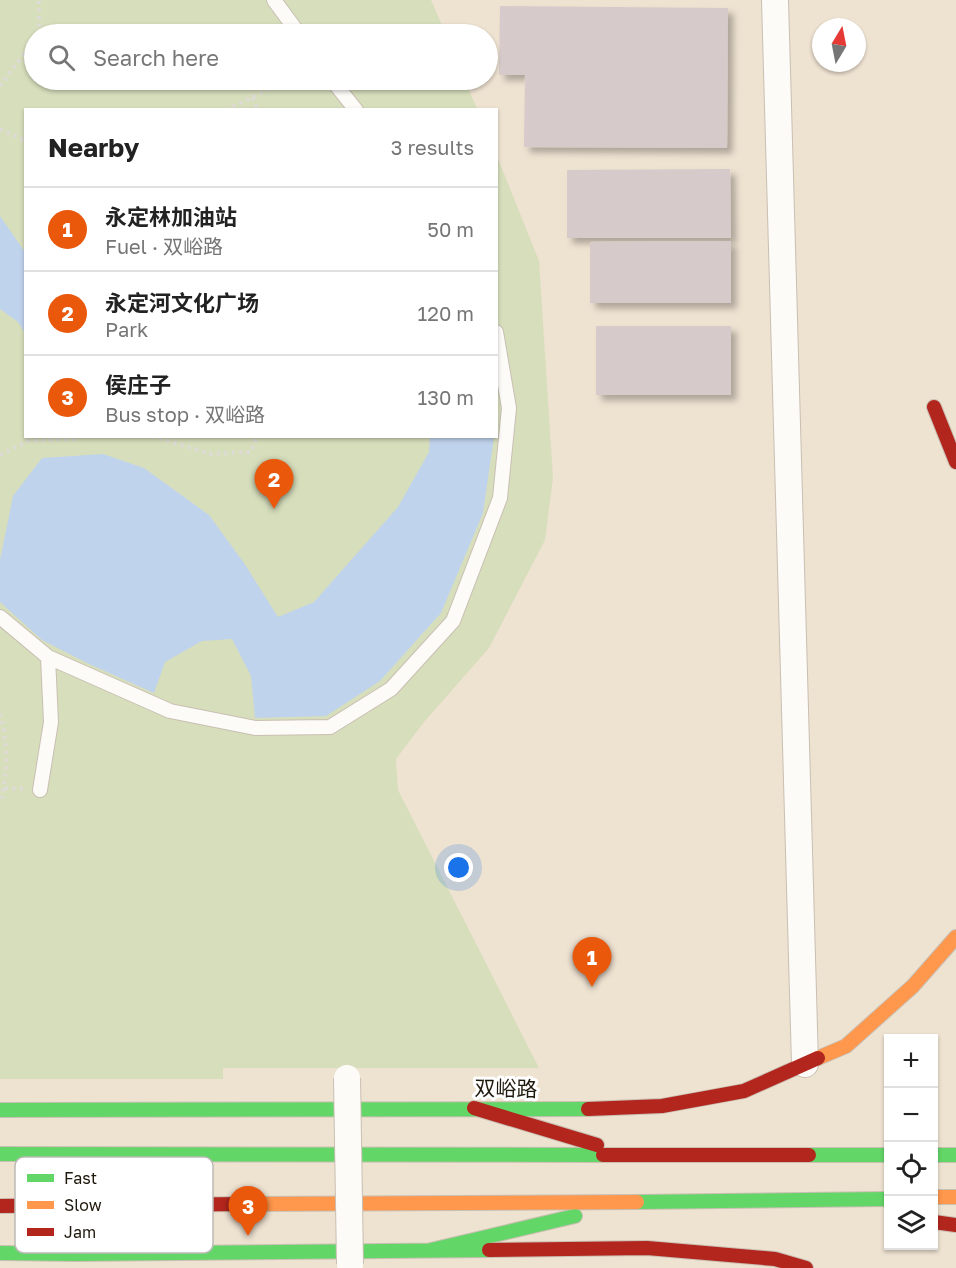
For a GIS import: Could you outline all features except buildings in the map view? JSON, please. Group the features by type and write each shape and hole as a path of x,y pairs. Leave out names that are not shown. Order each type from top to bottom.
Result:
{"main road":[{"path":"934,407 956,462"},
{"name":"双峪路","path":"0,1110 474,1108 574,1110 662,1106 744,1091 846,1046 913,986 956,937"},
{"path":"474,1108 630,1155"},
{"path":"0,1154 884,1155"},
{"path":"938,1155 956,1155"},
{"path":"938,1197 956,1197"},
{"path":"213,1205 884,1199"},
{"path":"799,1201 877,1213"},
{"path":"431,1250 633,1203"},
{"path":"0,1206 15,1206"},
{"path":"938,1223 956,1225"},
{"path":"0,1253 75,1261 431,1250 647,1248 775,1259 794,1266"}],"street":[{"path":"775,0 806,1064"},
{"path":"347,1078 350,1264"}],"lane":[{"path":"274,0 292,24"},
{"path":"340,90 354,108"},
{"path":"0,617 48,657 170,711 255,728 330,727 391,689 453,621 500,498 509,408 498,344"},
{"path":"40,790 51,722 48,657"}],"path":[{"path":"39,0 39,24"},
{"path":"0,86 24,54"},
{"path":"230,108 268,90"},
{"path":"252,98 257,108"},
{"path":"0,129 24,140"},
{"path":"0,455 27,441 76,438"},
{"path":"159,438 211,454 251,452 256,438"},
{"path":"0,714 5,731 5,788 0,803"},
{"path":"5,788 18,789"}],"green space":[{"path":"0,0 431,0 442,24 24,24 24,90 469,90 477,108 24,108 24,438 498,438 498,158 539,261 553,478 545,540 489,648 424,722 396,759 398,790 539,1068 223,1068 223,1079 0,1079"}],"water":[{"path":"0,216 24,251 24,331 18,322 0,309"},
{"path":"430,438 494,438 483,513 441,613 380,681 326,716 255,718 251,676 232,639 202,641 165,662 154,693 42,640 0,602 0,560 13,496 42,458 103,454 144,468 209,515 244,563 278,617 314,602 398,507 429,452"}],"traffic: fast":[{"path":"0,1110 588,1109"},
{"path":"0,1154 603,1155"},
{"path":"809,1155 884,1155"},
{"path":"938,1155 956,1155"},
{"path":"637,1202 884,1199"},
{"path":"431,1250 575,1216"},
{"path":"213,1253 489,1250"},
{"path":"0,1253 178,1253"}],"traffic: slow":[{"path":"818,1058 846,1046 913,986 956,937"},
{"path":"938,1197 956,1197"},
{"path":"250,1204 637,1202"}],"traffic: jam":[{"path":"934,407 956,462"},
{"path":"588,1109 662,1106 744,1091 818,1058"},
{"path":"474,1108 597,1145"},
{"path":"603,1155 809,1155"},
{"path":"213,1204 250,1204"},
{"path":"0,1206 15,1206"},
{"path":"938,1223 956,1225"},
{"path":"489,1250 647,1248 775,1259 806,1268"}],"place":[{"name":"永定河文化广场","path":"274,509"},
{"name":"永定林加油站","path":"592,987"},
{"name":"侯庄子","path":"248,1236"}]}
